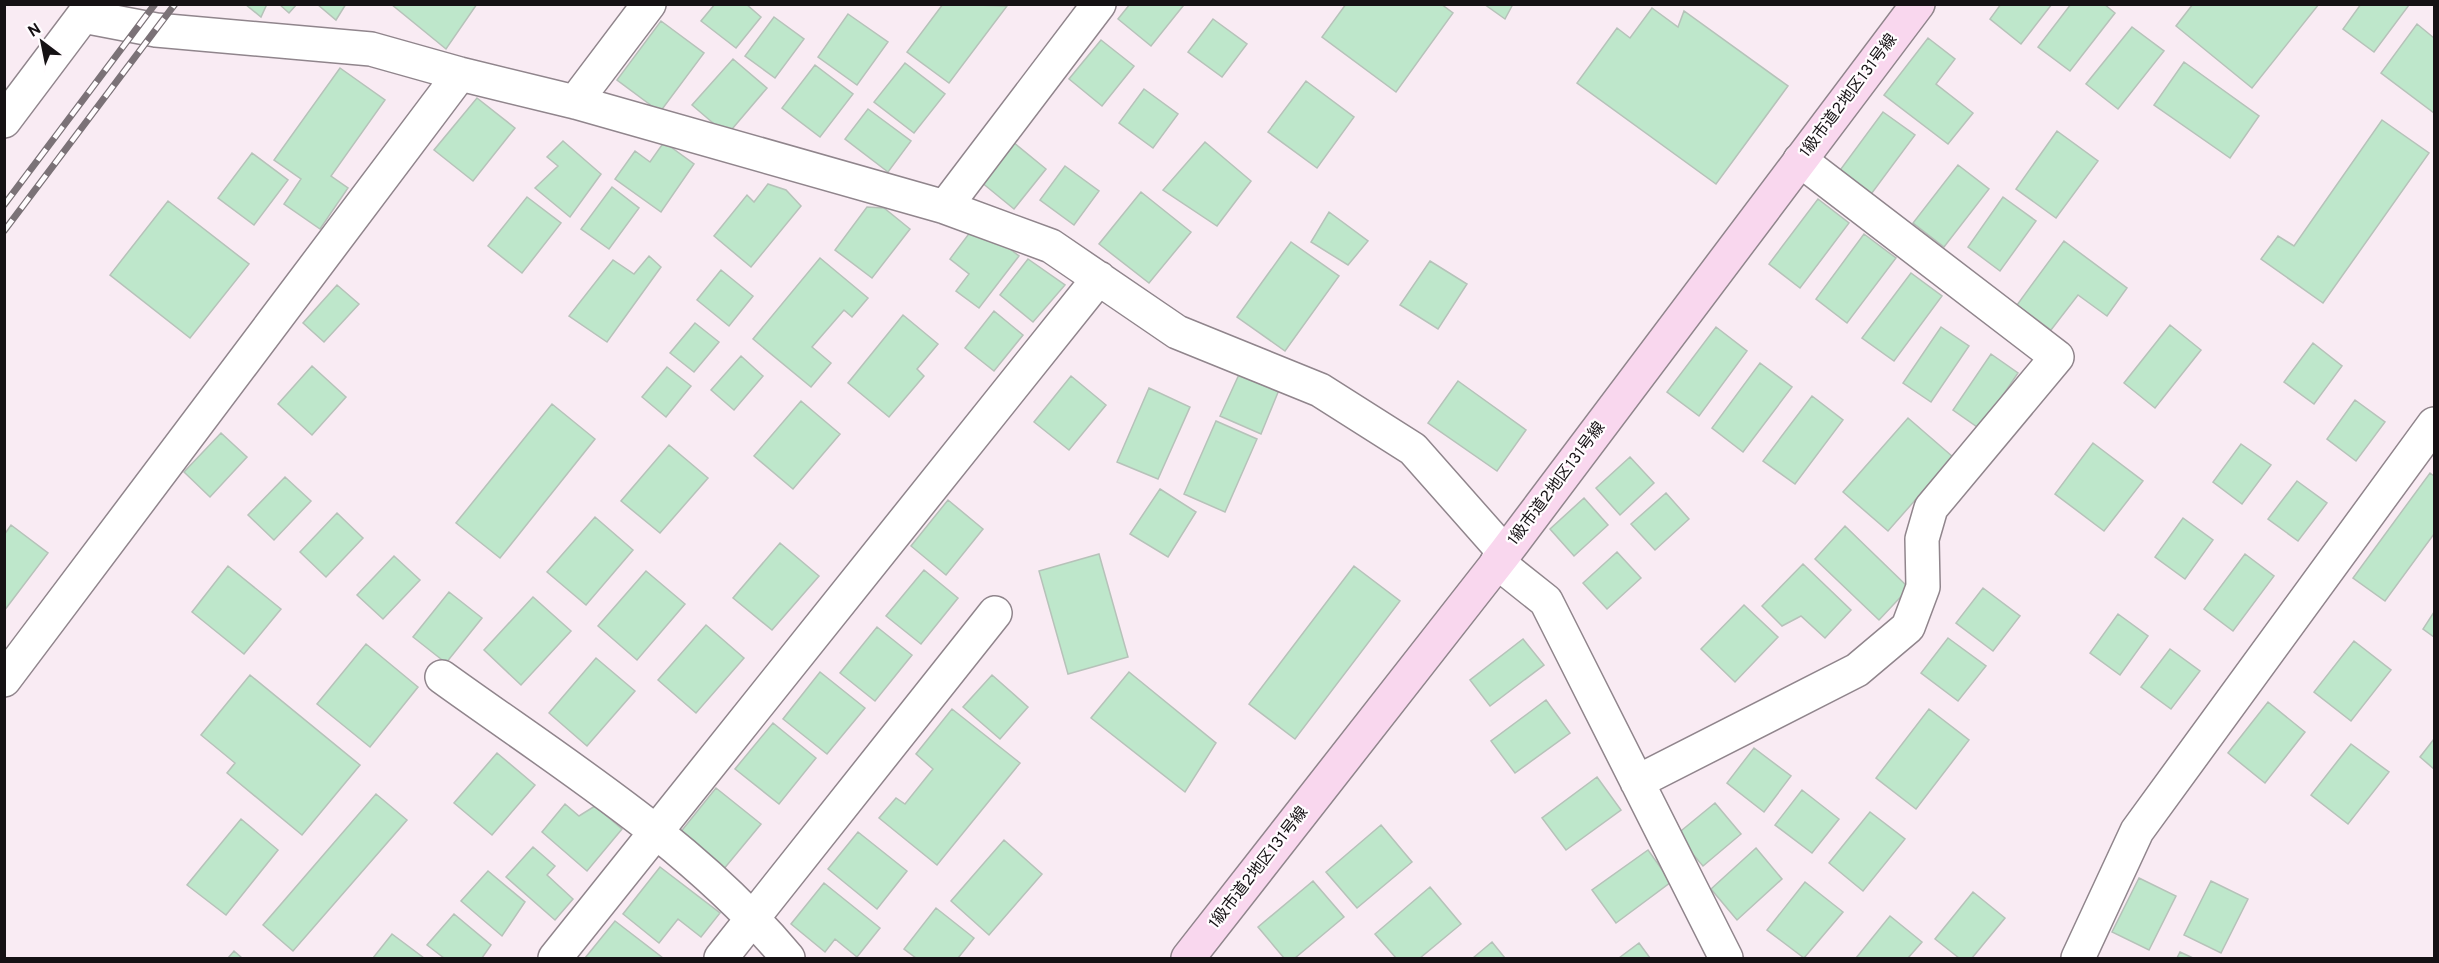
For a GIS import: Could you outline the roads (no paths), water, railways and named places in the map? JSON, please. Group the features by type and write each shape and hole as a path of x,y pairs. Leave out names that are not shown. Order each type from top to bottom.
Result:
{"street":[{"path":"575,102 649,4"},
{"path":"945,207 1099,4"},
{"name":"1級市道2地区131号線","path":"1188,958 1501,558 1918,4"},
{"path":"4,121 88,10 156,30 371,49 460,74 575,102 945,207 1051,246 1177,332 1320,390 1413,449 1501,558 1546,601 1726,958"},
{"path":"4,680 460,74"},
{"path":"1637,782 1857,670 1908,627 1923,587 1922,539 1931,508 2057,357 1800,160"},
{"path":"555,958 1099,278"},
{"path":"2078,958 2137,831 2434,424"},
{"path":"721,958 995,613"},
{"path":"442,677 656,831 754,917 788,958"}],"railway":[{"path":"4,205 155,4"},
{"path":"4,231 175,4"}]}
